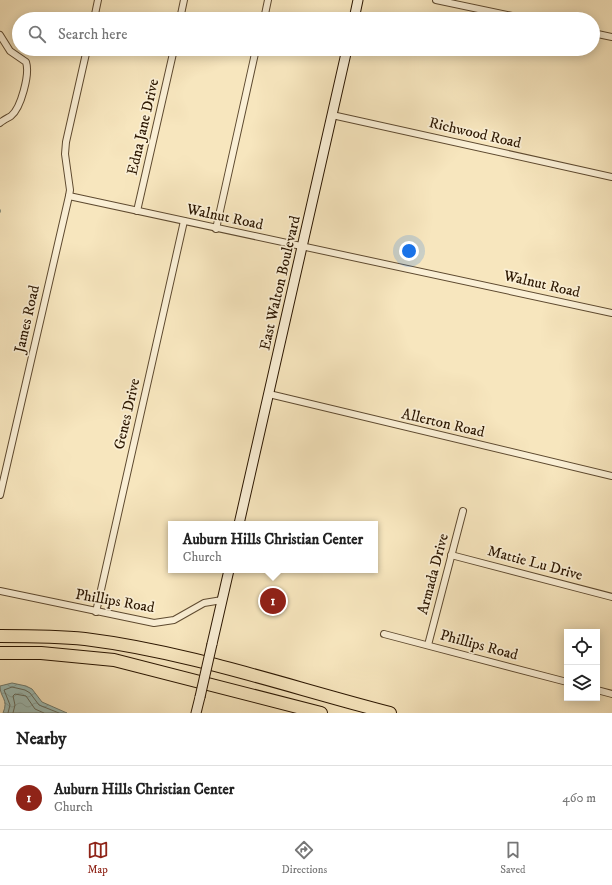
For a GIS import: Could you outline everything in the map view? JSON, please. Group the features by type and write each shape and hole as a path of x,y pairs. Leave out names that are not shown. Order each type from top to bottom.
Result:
{"highway":[{"path":"0,636 83,639 132,646 179,656 390,713"},
{"path":"0,653 41,653 114,660 321,713"}],"main road":[{"path":"355,12 358,0"},
{"name":"East Walton Boulevard","path":"240,521 345,56"},
{"path":"196,713 228,573"}],"street":[{"path":"95,12 98,0"},
{"path":"181,12 184,0"},
{"path":"265,12 268,0"},
{"path":"436,0 493,12"},
{"path":"600,34 612,37"},
{"path":"0,35 12,52"},
{"path":"0,123 11,116 19,105 28,72 26,62 17,56"},
{"path":"69,196 66,147 86,56"},
{"name":"Edna Jane Drive","path":"137,211 172,56"},
{"path":"216,229 254,56"},
{"name":"Richwood Road","path":"332,116 612,177"},
{"name":"Walnut Road","path":"69,196 216,229 303,245 612,313"},
{"name":"James Road","path":"0,495 69,196"},
{"name":"Genes Drive","path":"96,612 184,221"},
{"name":"Allerton Road","path":"269,394 612,476"},
{"name":"Armada Drive","path":"428,645 463,511"},
{"name":"Mattie Lu Drive","path":"451,555 612,597"},
{"name":"Phillips Road","path":"0,591 154,623 174,620 204,603 222,600"},
{"name":"Phillips Road","path":"384,634 564,681"},
{"path":"600,691 612,694"}],"water":[{"path":"12,683 32,689 42,702 67,713 3,713 5,701 0,690 0,686"}],"place":[{"name":"Auburn Hills Christian Center","path":"273,601"}]}
